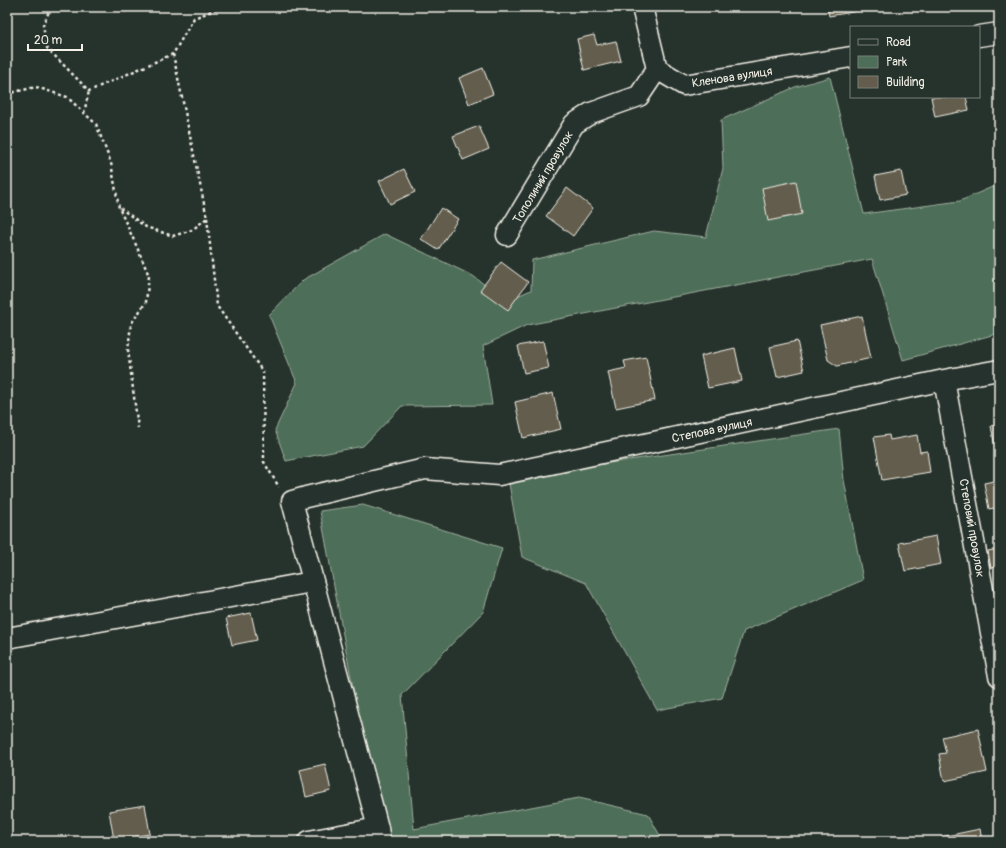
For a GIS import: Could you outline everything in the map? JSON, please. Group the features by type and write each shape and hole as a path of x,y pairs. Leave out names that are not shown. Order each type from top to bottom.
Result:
{"street":[{"path":"642,7 657,69"},
{"path":"980,36 999,33"},
{"name":"Кленова вулиця","path":"657,69 684,85 850,57"},
{"name":"Тополиний провулок","path":"507,235 574,124 591,113 639,96 657,69"},
{"name":"Степова вулиця","path":"292,502 306,497 425,469 499,475 944,380 999,370"},
{"name":"Степовий провулок","path":"944,380 999,676"},
{"path":"292,502 379,835 309,841"},
{"path":"7,638 312,582"}],"path":[{"path":"51,7 43,25 47,48 89,91"},
{"path":"89,91 173,54 194,18 222,7"},
{"path":"173,54 207,218 217,306 263,372 264,462 280,490 286,488 292,502"},
{"path":"7,94 36,88 67,97 96,124 111,163 119,208 149,276 146,302 131,324 128,350 138,428"},
{"path":"84,113 89,91"},
{"path":"119,208 146,227 173,236 192,230 207,218"}],"green space":[{"path":"830,77 864,214 960,201 999,184 999,333 903,360 872,259 527,325 483,346 492,405 402,406 363,446 286,461 275,430 297,383 269,315 303,280 385,234 473,276 506,301 531,290 532,260 654,231 706,237 723,168 721,120 795,87"},
{"path":"839,429 844,480 863,580 744,631 722,698 657,710 586,583 522,557 508,478"},
{"path":"363,505 502,548 483,612 402,695 414,829 579,798 648,814 663,841 388,841 359,720 320,511"}],"building":[{"path":"123,7 146,7 146,9 124,12"},
{"path":"827,7 858,7 858,11 829,16"},
{"path":"594,35 597,45 616,41 621,61 584,70 577,39"},
{"path":"483,68 493,94 469,104 459,78"},
{"path":"931,98 966,98 969,110 935,117"},
{"path":"479,126 489,149 463,160 453,136"},
{"path":"404,169 415,192 390,204 379,181"},
{"path":"901,171 906,195 880,200 875,176"},
{"path":"796,181 802,214 768,221 762,188"},
{"path":"567,188 593,208 573,236 546,216"},
{"path":"441,208 458,219 438,250 421,239"},
{"path":"501,262 528,282 508,310 480,290"},
{"path":"862,316 871,358 837,366 828,360 820,325"},
{"path":"543,341 549,368 524,373 518,346"},
{"path":"797,341 804,371 777,377 770,347"},
{"path":"735,348 742,381 708,388 701,356"},
{"path":"646,357 655,400 616,408 608,372 626,368 624,361"},
{"path":"553,393 561,429 523,438 515,402"},
{"path":"999,424 999,451 996,452 991,426"},
{"path":"889,435 890,440 917,435 920,452 927,451 930,472 882,480 874,437"},
{"path":"999,480 999,507 989,509 984,483"},
{"path":"936,536 941,564 905,571 899,543"},
{"path":"999,549 999,566 991,568 988,551"},
{"path":"251,613 257,640 232,645 226,618"},
{"path":"978,729 987,772 944,781 939,754 946,753 942,737"},
{"path":"325,764 331,791 306,797 300,770"},
{"path":"145,805 150,834 114,840 109,811"},
{"path":"980,829 982,841 942,841 941,837"}]}
